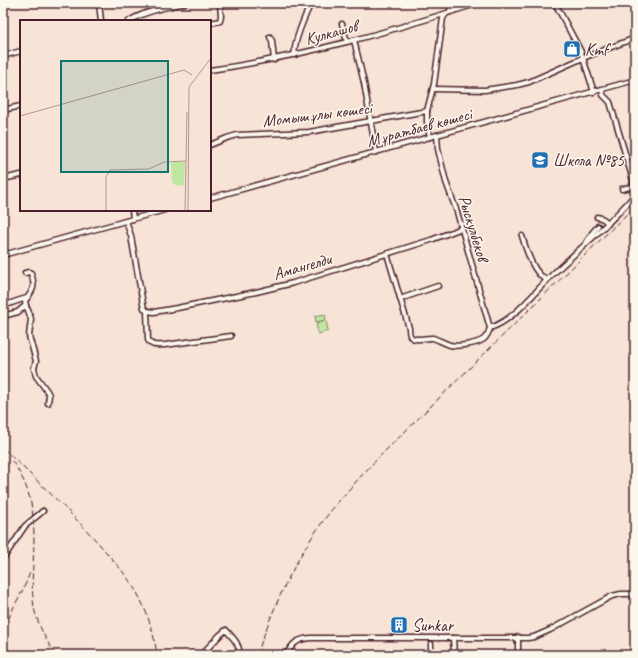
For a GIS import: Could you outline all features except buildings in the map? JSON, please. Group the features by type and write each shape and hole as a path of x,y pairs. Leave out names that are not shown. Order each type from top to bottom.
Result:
{"street":[{"path":"99,3 101,20"},
{"path":"131,20 154,11 186,3"},
{"path":"211,23 220,21 220,3"},
{"path":"294,55 297,39 310,3"},
{"path":"430,137 427,111 433,89 443,18 448,13 451,3"},
{"name":"Кулкашов","path":"211,70 274,60 347,42 479,3"},
{"path":"555,3 583,58 594,92"},
{"path":"342,24 347,42"},
{"path":"270,37 272,41 274,60"},
{"path":"433,89 485,90 510,87 529,82 583,58 635,38"},
{"path":"354,40 364,83 376,152"},
{"path":"3,56 20,51"},
{"name":"Мұратбаев көшесі","path":"211,198 635,80"},
{"path":"602,90 603,95 610,102 634,181 635,186 622,189"},
{"path":"3,110 20,106"},
{"name":"Момышұлы көшесі","path":"211,144 237,135 309,132 427,111"},
{"name":"Рыскулбеков","path":"437,135 438,149 444,176 462,228 490,328"},
{"path":"3,179 20,175"},
{"path":"386,254 410,335 412,337 417,339 433,338 450,345 459,346 475,343 485,338 489,333 490,328 502,322 518,310 547,280 608,224 635,194"},
{"path":"132,211 133,219"},
{"path":"3,255 161,211"},
{"path":"597,217 602,218 608,224"},
{"path":"126,220 131,236 143,304 147,311 149,342 154,346 230,336"},
{"path":"585,245 598,226"},
{"name":"Амангелди","path":"147,311 160,311 177,308 293,283 430,240 462,228"},
{"path":"522,236 529,256 538,274 547,280"},
{"path":"25,273 31,273 34,283 31,295 25,301 31,319 29,336 36,361 34,368 36,376 47,390 49,395 48,403"},
{"path":"400,299 438,286"},
{"path":"3,306 28,298"},
{"path":"3,316 18,312 26,305"},
{"path":"3,559 25,526 43,511"},
{"path":"286,655 295,643 300,640 311,638 528,638 541,634 612,596 621,594 635,594"},
{"path":"201,655 226,630 237,642 240,655"},
{"path":"518,637 518,655"},
{"path":"453,638 454,655"},
{"path":"431,644 431,655"}],"green space":[{"path":"325,314 326,320 316,322 315,316"},
{"path":"326,320 328,331 318,334 316,323"}],"railway":[{"path":"257,655 279,598 297,562 318,528 330,512 379,457 635,206"},
{"path":"3,448 89,532 128,579 140,598 147,614 157,655"},
{"path":"12,461 26,486 30,498 34,524 32,586 34,608 43,633 56,655"},
{"path":"3,655 6,627 30,572"}],"place":[{"name":"Kmf","path":"572,49"},
{"name":"Школа №85","path":"540,160"},
{"name":"Sunkar","path":"399,625"}]}
